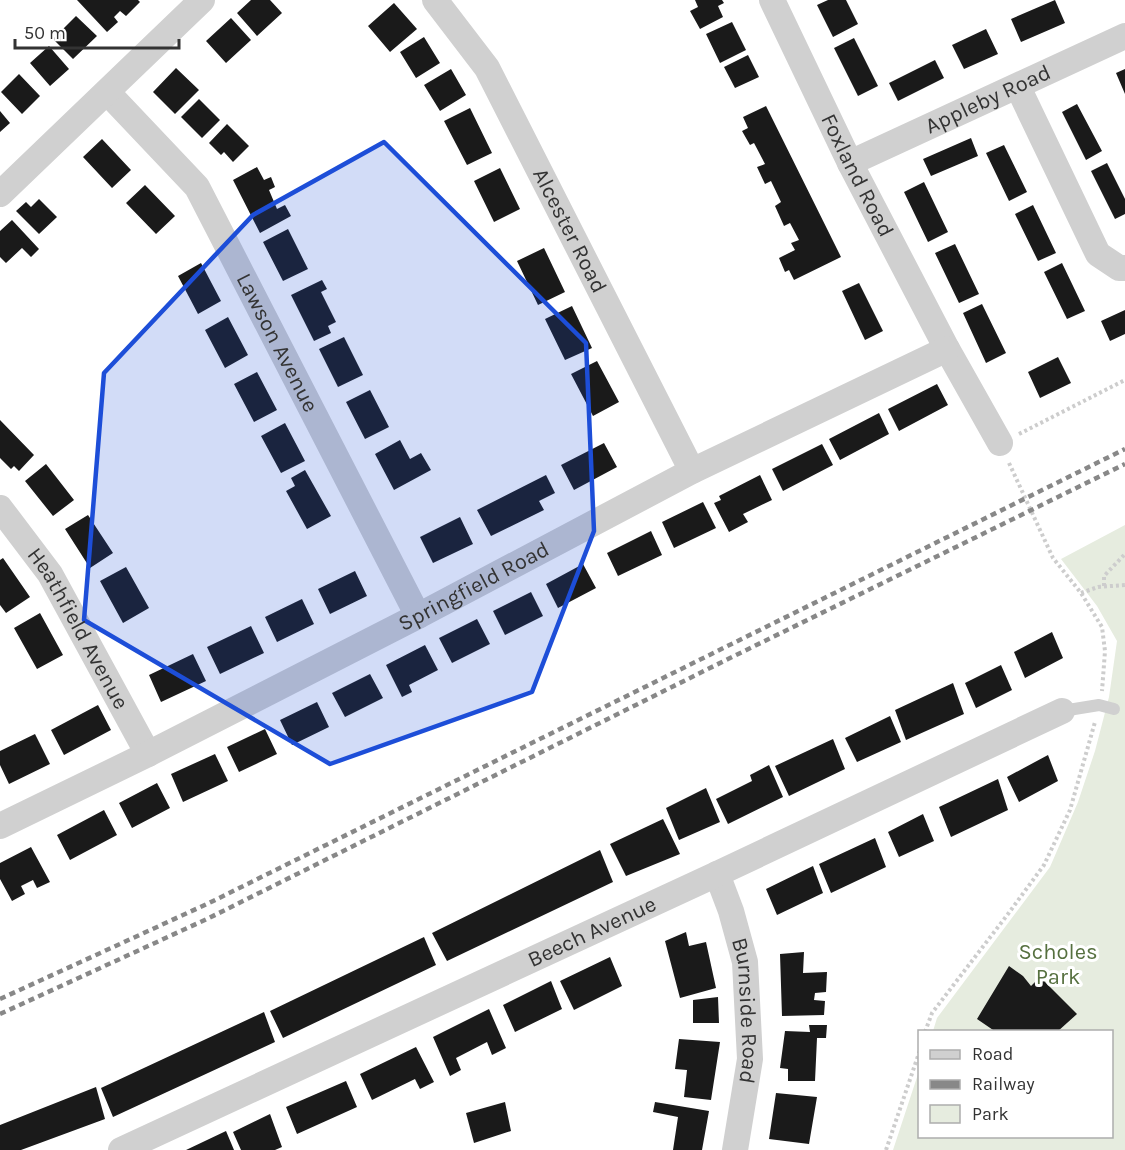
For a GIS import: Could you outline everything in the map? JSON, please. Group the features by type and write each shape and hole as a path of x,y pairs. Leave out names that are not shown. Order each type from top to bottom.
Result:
{"street":[{"path":"0,194 202,0"},
{"name":"Alcester Road","path":"435,0 487,68 692,471"},
{"name":"Foxland Road","path":"772,0 850,163 947,349 1000,444"},
{"name":"Appleby Road","path":"850,163 1125,36"},
{"path":"1018,87 1098,254 1119,268 1125,268"},
{"name":"Lawson Avenue","path":"107,92 197,187 418,616"},
{"name":"Springfield Road","path":"0,826 148,754 418,616 692,471 947,349"},
{"name":"Heathfield Avenue","path":"0,508 50,574 148,754"},
{"name":"Beech Avenue","path":"121,1150 717,874 1062,711"},
{"name":"Burnside Road","path":"717,874 731,910 745,962 750,1059 735,1150"}],"lane":[{"path":"1062,711 1099,705 1114,709"}],"path":[{"path":"927,1030 932,1013 1044,865 1070,810 1103,686 1106,651 1102,627 1081,593 1053,558 1000,444 1125,380"},
{"path":"1104,586 1104,576 1125,554"},
{"path":"1081,593 1104,586 1125,585"},
{"path":"886,1150 918,1056"}],"highlighted area":[{"path":"384,142 586,343 594,531 532,692 330,764 84,620 104,373 253,215"}],"green space":[{"name":"Scholes Park","path":"1125,525 1125,1150 893,1150 918,1074 918,1138 1113,1138 1113,1030 933,1030 937,1018 1050,867 1078,802 1095,751 1109,697 1117,641 1097,606 1061,559"}],"building":[{"path":"77,0 138,0 140,2 126,16 120,11 114,17 118,22 107,32"},
{"path":"251,0 270,0 282,13 257,36 237,13"},
{"path":"695,0 722,0 724,3 718,6 723,17 700,29 690,11 698,7"},
{"path":"828,0 846,0 858,24 833,37 817,5"},
{"path":"1055,0 1065,23 1021,42 1011,19"},
{"path":"394,3 417,29 390,52 368,26"},
{"path":"76,16 97,36 73,59 53,39"},
{"path":"231,18 251,40 226,63 206,41"},
{"path":"732,22 746,50 720,63 706,34"},
{"path":"986,29 998,54 964,69 952,45"},
{"path":"424,37 440,63 416,78 400,52"},
{"path":"854,38 878,86 858,96 834,48"},
{"path":"49,46 69,69 50,86 30,63"},
{"path":"748,55 759,77 735,88 724,67"},
{"path":"935,60 944,78 898,101 889,83"},
{"path":"176,68 199,90 175,114 153,92"},
{"path":"451,69 466,95 440,111 424,85"},
{"path":"1125,69 1125,94 1116,73"},
{"path":"19,74 40,96 22,114 1,92"},
{"path":"199,99 220,120 202,138 181,117"},
{"path":"1077,104 1102,151 1086,160 1062,112"},
{"path":"766,106 841,257 794,280 789,270 785,272 779,258 795,250 791,243 799,240 790,223 784,226 775,206 781,202 771,181 765,184 757,167 765,164 754,143 750,145 742,131 748,128 743,117"},
{"path":"470,108 492,153 467,165 444,121"},
{"path":"0,111 10,123 0,132"},
{"path":"227,124 249,146 233,162 224,152 221,155 209,143"},
{"path":"971,138 978,156 931,176 923,159"},
{"path":"102,139 131,170 112,188 83,157"},
{"path":"1004,145 1027,192 1009,201 986,153"},
{"path":"1107,163 1125,199 1125,214 1115,219 1091,171"},
{"path":"257,167 264,180 271,177 275,187 269,190 277,209 285,205 291,216 260,233 233,180"},
{"path":"500,168 520,209 494,222 474,181"},
{"path":"924,182 948,232 928,242 904,192"},
{"path":"145,185 175,216 156,234 126,203"},
{"path":"39,199 57,217 39,234 16,211 26,202 31,207"},
{"path":"1033,205 1056,253 1038,261 1015,214"},
{"path":"12,220 39,249 31,257 22,248 6,263 0,257 0,231"},
{"path":"288,229 308,269 283,281 263,242"},
{"path":"955,244 979,294 959,303 935,253"},
{"path":"544,248 565,292 538,305 517,261"},
{"path":"201,263 221,301 198,314 178,276"},
{"path":"1062,263 1085,311 1067,319 1044,272"},
{"path":"322,280 327,289 321,292 336,322 328,326 331,333 314,341 291,295"},
{"path":"859,283 883,331 865,340 842,291"},
{"path":"982,304 1006,353 986,363 963,313"},
{"path":"572,306 592,348 565,360 545,319"},
{"path":"1125,310 1125,334 1110,341 1101,321"},
{"path":"228,317 248,355 225,368 205,330"},
{"path":"344,337 363,375 338,387 319,349"},
{"path":"1058,357 1071,383 1040,398 1028,372"},
{"path":"597,361 619,402 593,416 571,374"},
{"path":"257,372 277,410 254,422 234,384"},
{"path":"937,384 948,405 899,431 888,409"},
{"path":"370,390 389,427 365,439 346,402"},
{"path":"879,413 889,434 840,460 829,439"},
{"path":"0,420 34,455 19,471 14,466 11,469 0,458"},
{"path":"285,423 305,461 281,473 261,436"},
{"path":"400,440 410,459 421,453 431,470 394,490 375,454"},
{"path":"604,443 617,467 574,490 561,465"},
{"path":"822,444 833,465 783,491 772,469"},
{"path":"46,464 74,500 53,516 25,481"},
{"path":"305,470 331,516 307,529 286,491 295,486 291,478"},
{"path":"546,475 555,493 539,501 544,510 491,536 477,510"},
{"path":"760,475 772,500 743,514 748,522 729,532 714,503 721,500 719,496"},
{"path":"703,502 716,528 674,548 662,522"},
{"path":"88,515 113,553 90,568 65,529"},
{"path":"460,517 473,544 433,563 420,537"},
{"path":"651,531 662,555 618,576 607,553"},
{"path":"3,558 30,597 6,613 0,605 0,560"},
{"path":"583,564 596,588 558,608 546,584"},
{"path":"126,567 149,608 123,623 100,581"},
{"path":"355,571 367,596 330,614 318,589"},
{"path":"531,592 543,616 505,635 493,611"},
{"path":"302,599 314,624 277,642 265,617"},
{"path":"40,613 63,655 37,669 14,628"},
{"path":"477,619 490,644 452,663 439,638"},
{"path":"251,626 264,653 220,674 207,647"},
{"path":"1052,632 1063,658 1025,678 1014,652"},
{"path":"425,645 438,670 409,685 412,692 402,697 386,665"},
{"path":"193,654 206,681 161,702 149,675"},
{"path":"1001,665 1012,690 976,708 965,683"},
{"path":"370,674 383,698 345,717 332,693"},
{"path":"953,683 964,714 906,740 895,710"},
{"path":"317,702 329,727 292,745 280,720"},
{"path":"98,705 111,730 64,755 51,730"},
{"path":"890,716 901,742 857,762 845,738"},
{"path":"265,729 277,754 239,772 227,747"},
{"path":"35,734 50,764 9,784 0,765 0,751"},
{"path":"833,739 845,769 789,796 775,766"},
{"path":"215,754 228,781 183,802 171,774"},
{"path":"1048,755 1058,781 1019,802 1007,777"},
{"path":"769,765 783,797 728,824 716,799 752,781 750,775"},
{"path":"998,779 1008,810 951,837 939,807"},
{"path":"157,783 170,808 132,828 119,803"},
{"path":"706,788 720,822 679,840 666,808"},
{"path":"104,810 117,835 70,860 57,835"},
{"path":"923,814 934,841 899,857 888,832"},
{"path":"663,819 680,854 626,876 610,844"},
{"path":"875,838 886,867 831,893 819,864"},
{"path":"31,847 50,882 37,888 33,880 21,886 25,894 12,901 0,879 0,863"},
{"path":"600,850 613,882 447,961 432,933"},
{"path":"813,866 823,893 777,915 766,889"},
{"path":"686,932 689,946 706,942 716,988 680,998 665,941"},
{"path":"424,937 436,965 283,1038 270,1011"},
{"path":"804,952 803,973 827,972 826,992 815,993 814,1000 825,1001 824,1015 782,1016 780,954"},
{"path":"610,957 622,986 574,1010 560,981"},
{"path":"1009,966 1023,976 1031,986 1040,977 1077,1014 1059,1030 993,1030 977,1019"},
{"path":"551,981 562,1009 515,1032 503,1005"},
{"path":"718,997 719,1023 693,1023 693,1000"},
{"path":"489,1009 506,1048 492,1055 487,1042 456,1058 461,1070 450,1076 433,1037"},
{"path":"264,1012 275,1042 113,1117 101,1088"},
{"path":"809,1025 827,1025 826,1038 817,1038 815,1081 788,1081 788,1069 780,1068 785,1031 810,1032"},
{"path":"679,1039 720,1042 711,1100 684,1097 687,1070 675,1069"},
{"path":"416,1047 434,1082 420,1089 415,1079 372,1100 360,1074"},
{"path":"346,1081 357,1107 297,1134 286,1107"},
{"path":"96,1087 105,1119 21,1150 0,1150 0,1125"},
{"path":"776,1093 817,1097 809,1144 769,1139"},
{"path":"505,1102 511,1131 474,1143 466,1113"},
{"path":"655,1102 709,1111 702,1150 673,1150 678,1117 653,1112"},
{"path":"270,1114 282,1147 275,1150 241,1150 233,1132"},
{"path":"226,1131 234,1150 186,1150"}],"railway":[{"path":"0,999 207,904 1125,449"},
{"path":"0,1014 207,919 1125,464"}]}
